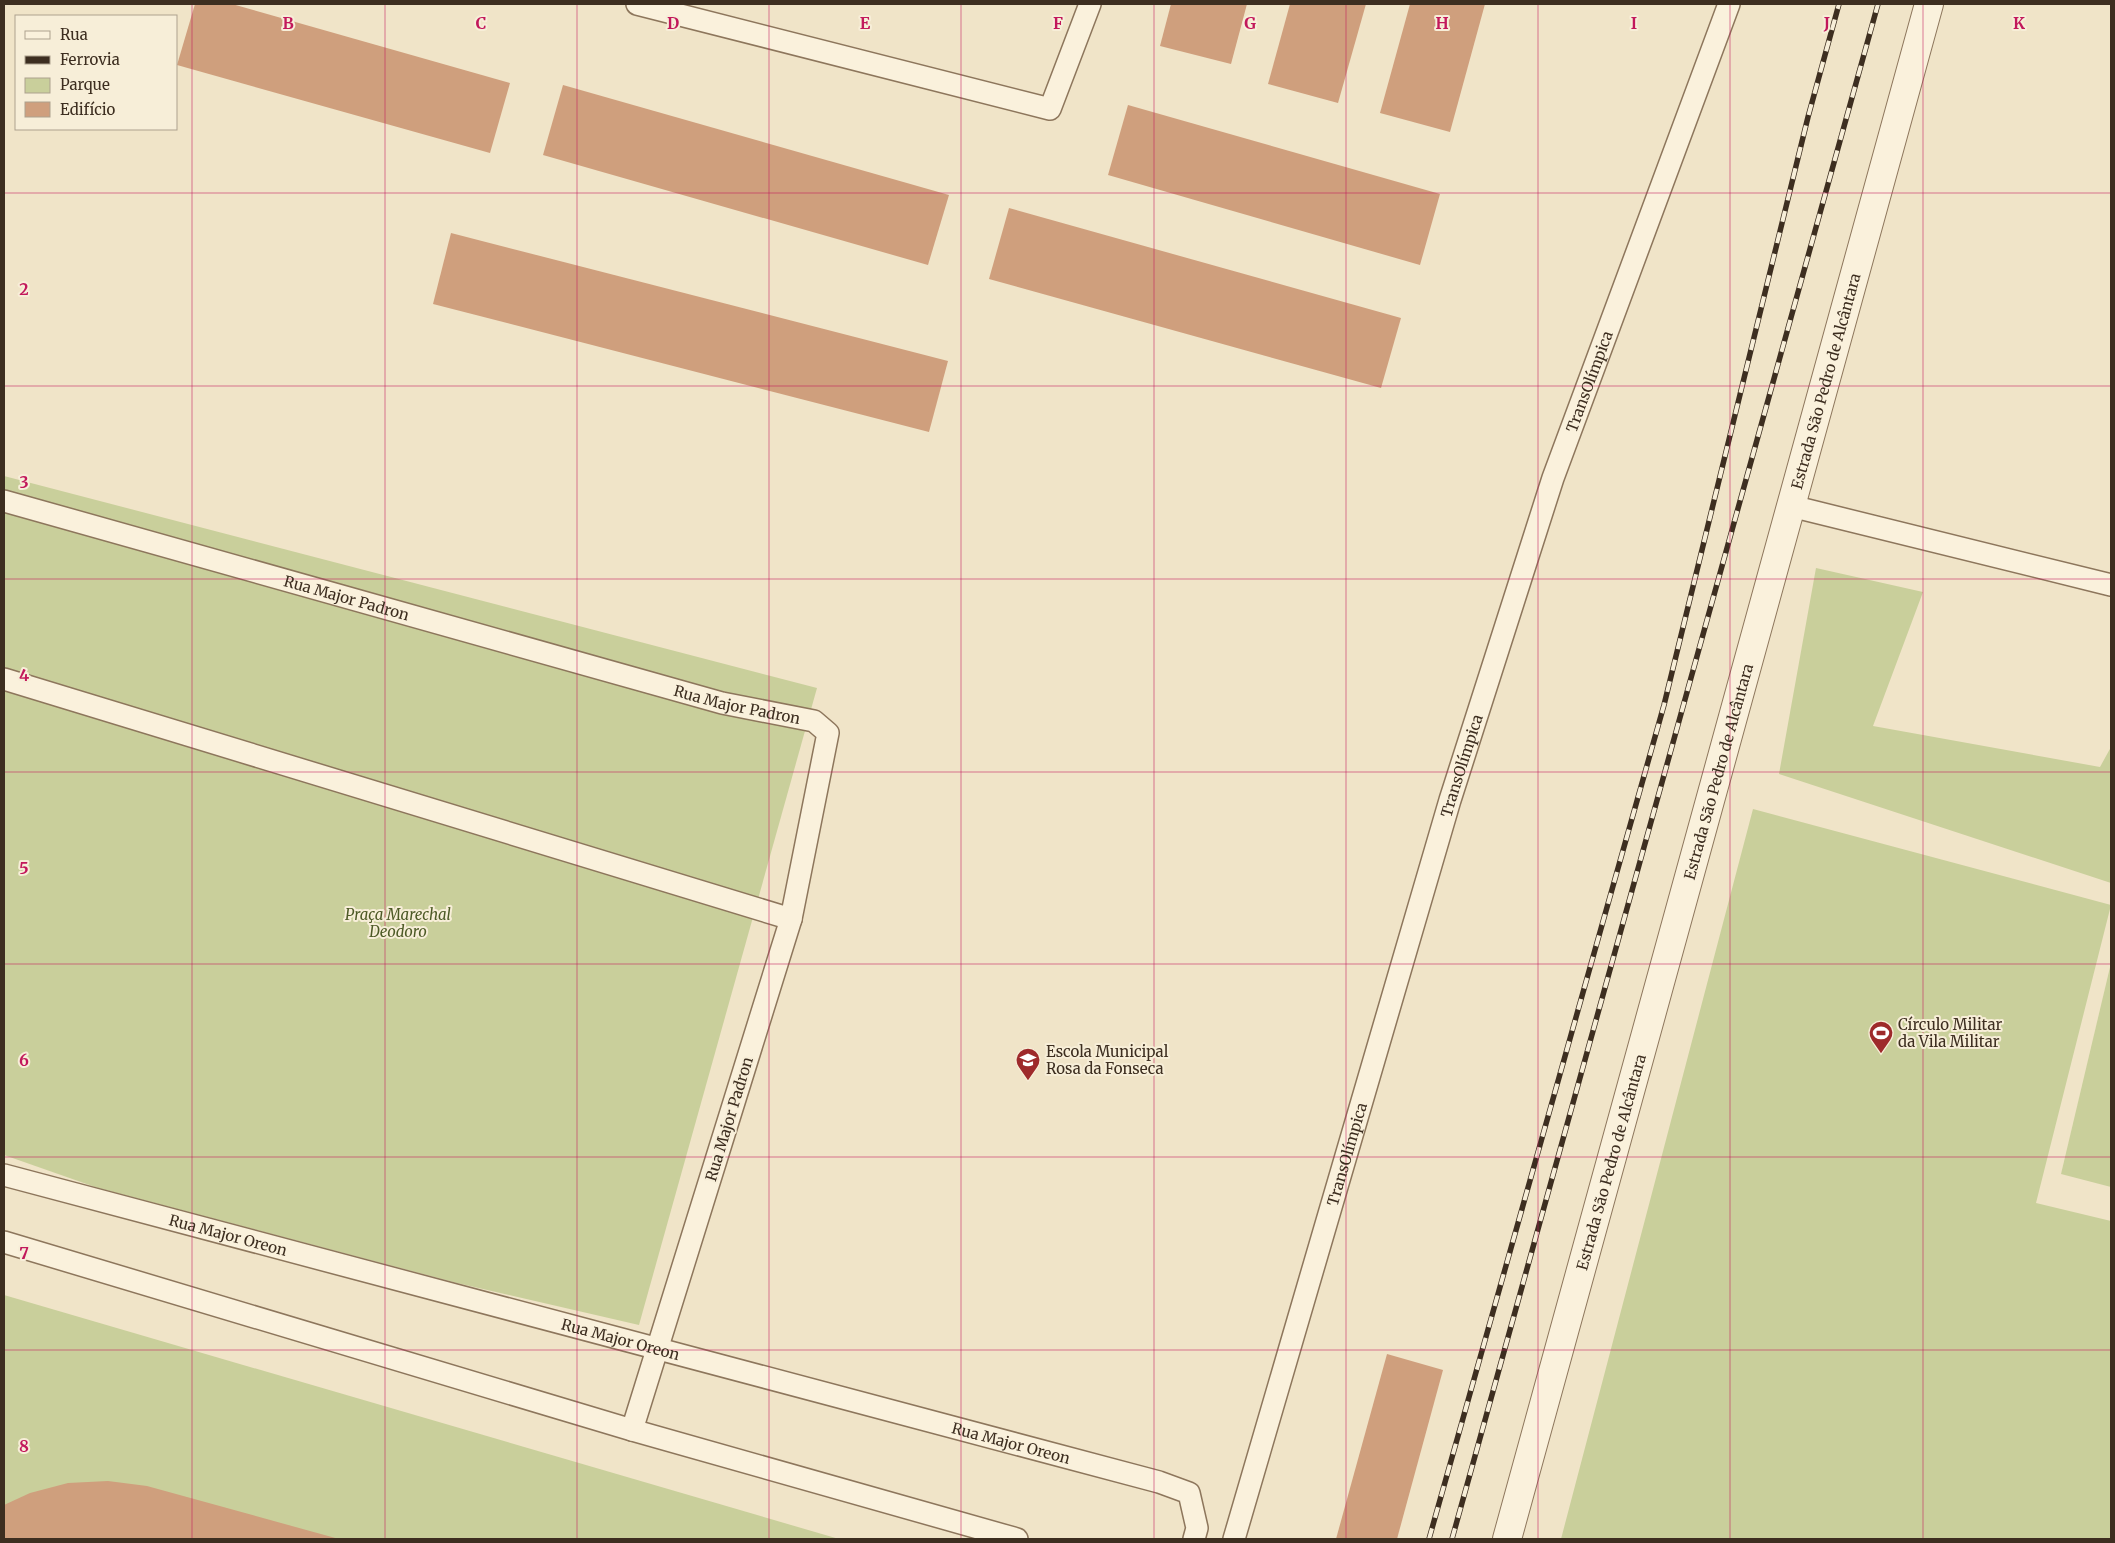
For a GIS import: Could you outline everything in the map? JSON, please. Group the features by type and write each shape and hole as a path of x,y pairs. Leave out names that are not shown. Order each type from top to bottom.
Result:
{"street":[{"name":"Estrada São Pedro de Alcântara","path":"1507,1539 1929,4"}],"lane":[{"path":"637,4 1050,109 1090,4"},
{"name":"TransOlímpica","path":"1234,1539 1450,800 1553,478 1729,4"},
{"name":"Rua Major Padron","path":"4,501 722,703 814,721 828,733 791,919 632,1430"},
{"path":"1791,506 2111,585"},
{"path":"4,679 791,919"},
{"name":"Rua Major Oreon","path":"4,1175 1159,1482 1188,1493 1197,1528 1194,1539"},
{"path":"4,1242 632,1430 1017,1539"}],"green space":[{"name":"Praça Marechal Deodoro","path":"4,476 817,688 639,1325 457,1283 98,1188 4,1155"},
{"path":"1816,568 1923,592 1873,726 2100,767 2111,747 2111,883 1779,774"},
{"name":"Círculo Militar da Vila Militar","path":"1753,809 2111,905 2036,1203 2111,1221 2111,1539 1561,1539"},
{"path":"2111,963 2111,1187 2061,1174"},
{"path":"4,1295 839,1539 4,1539"}],"building":[{"path":"195,4 232,4 510,83 490,153 178,65"},
{"path":"1171,4 1247,4 1231,64 1160,46"},
{"path":"1290,4 1366,4 1338,103 1268,84"},
{"path":"1410,4 1485,4 1450,132 1380,113"},
{"path":"563,85 949,195 928,265 543,155"},
{"path":"1128,105 1440,194 1420,265 1108,175"},
{"path":"1009,208 1401,318 1381,388 989,279"},
{"path":"451,233 948,361 929,432 433,304"},
{"path":"1387,1354 1443,1370 1397,1539 1336,1539"},
{"path":"108,1481 147,1486 339,1539 4,1539 4,1505 30,1493 68,1483"}],"railway":[{"path":"1429,1539 1664,705 1808,117 1839,4"},
{"path":"1452,1539 1878,4"}],"place":[{"name":"Círculo Militar da Vila Militar","path":"1881,1054"},
{"name":"Escola Municipal Rosa da Fonseca","path":"1028,1081"}]}
